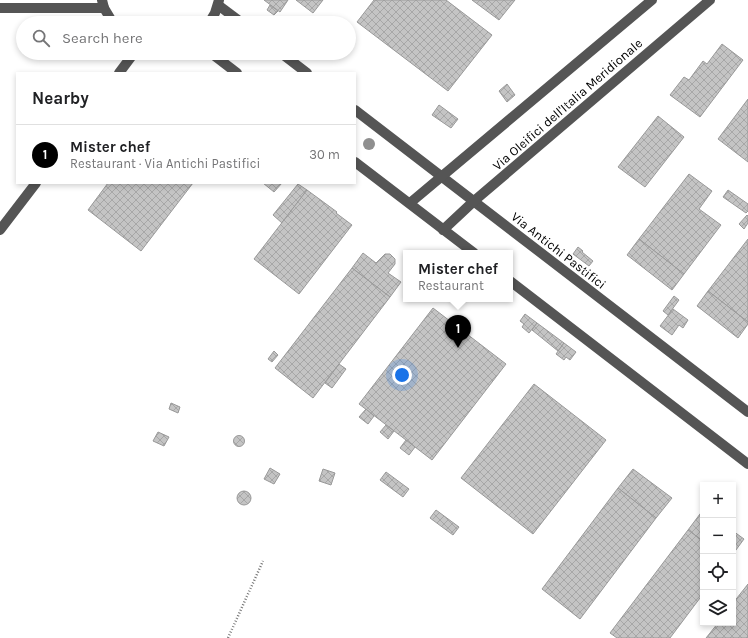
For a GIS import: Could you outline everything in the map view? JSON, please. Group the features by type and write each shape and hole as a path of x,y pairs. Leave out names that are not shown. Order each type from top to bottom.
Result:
{"street":[{"name":"Via Oleifici dell'Italia Meridionale","path":"410,203 652,0"},
{"name":"Via Oleifici dell'Italia Meridionale","path":"443,230 474,201 710,0"},
{"path":"213,16 218,2 234,16"},
{"path":"0,8 103,4 109,16"},
{"path":"120,72 129,60"},
{"path":"220,60 236,72"},
{"path":"290,60 306,72"},
{"name":"Via Antichi Pastifici","path":"356,111 748,412"},
{"path":"356,163 470,250"},
{"path":"0,230 35,184"},
{"path":"513,283 748,464"}],"path":[{"path":"228,638 263,561"}],"building":[{"path":"264,0 288,0 280,12"},
{"path":"296,0 323,0 313,13"},
{"path":"374,0 446,0 492,35 448,91 357,22"},
{"path":"472,0 515,0 499,20"},
{"path":"270,5 278,11 274,15 267,10"},
{"path":"722,44 743,60 700,117 670,95 684,77 689,80 703,61 707,64"},
{"path":"507,84 515,95 507,102 499,91"},
{"path":"748,99 748,162 718,139"},
{"path":"439,105 458,119 451,128 432,115"},
{"path":"658,116 684,137 645,187 618,167"},
{"path":"689,174 712,191 699,209 721,225 684,274 639,239"},
{"path":"107,184 192,184 141,251 88,210"},
{"path":"264,184 281,184 274,192"},
{"path":"298,184 307,190 282,223 273,215"},
{"path":"307,190 352,225 299,294 254,259"},
{"path":"728,190 748,204 748,211 746,213 723,197"},
{"path":"747,215 748,223 744,229 739,224"},
{"path":"639,239 684,274 672,290 627,255"},
{"path":"748,239 748,322 708,291"},
{"path":"578,247 593,261 589,266 573,254"},
{"path":"363,253 376,263 385,254 390,254 395,259 395,264 388,273 401,282 390,297 352,268"},
{"path":"352,268 390,297 313,398 275,368"},
{"path":"708,291 748,322 738,338 697,306"},
{"path":"674,296 679,300 668,315 663,311"},
{"path":"433,308 506,364 432,460 359,404"},
{"path":"673,309 688,320 683,328 679,325 672,335 660,326"},
{"path":"525,314 537,323 529,333 522,327 524,324 520,321"},
{"path":"537,323 564,343 558,351 532,330"},
{"path":"564,343 576,352 570,360 566,357 564,360 556,354"},
{"path":"274,351 278,355 272,362 268,359"},
{"path":"339,364 346,369 332,388 325,383"},
{"path":"534,384 606,440 533,534 461,478"},
{"path":"171,403 180,407 178,413 169,409"},
{"path":"366,409 374,416 368,424 359,417"},
{"path":"386,425 394,431 388,439 380,432"},
{"path":"158,432 169,437 164,446 153,441"},
{"path":"239,435 243,437 245,441 243,445 239,447 235,445 233,441 235,437"},
{"path":"406,440 415,447 409,455 400,448"},
{"path":"270,468 280,474 274,484 264,479"},
{"path":"323,469 335,473 331,485 319,481"},
{"path":"633,469 672,498 656,518 618,488"},
{"path":"386,472 409,489 403,497 380,480"},
{"path":"618,488 656,518 580,619 542,589"},
{"path":"241,491 247,491 251,495 251,501 247,505 241,505 237,501 237,495"},
{"path":"436,510 459,527 453,535 430,518"},
{"path":"700,514 700,539 688,530"},
{"path":"688,530 700,539 700,598 670,638 617,638 610,633"},
{"path":"736,533 744,539 736,550"},
{"path":"748,584 748,638 706,638 716,626 736,626 736,599"}],"place":[{"name":"Mister chef","path":"458,348"}]}
